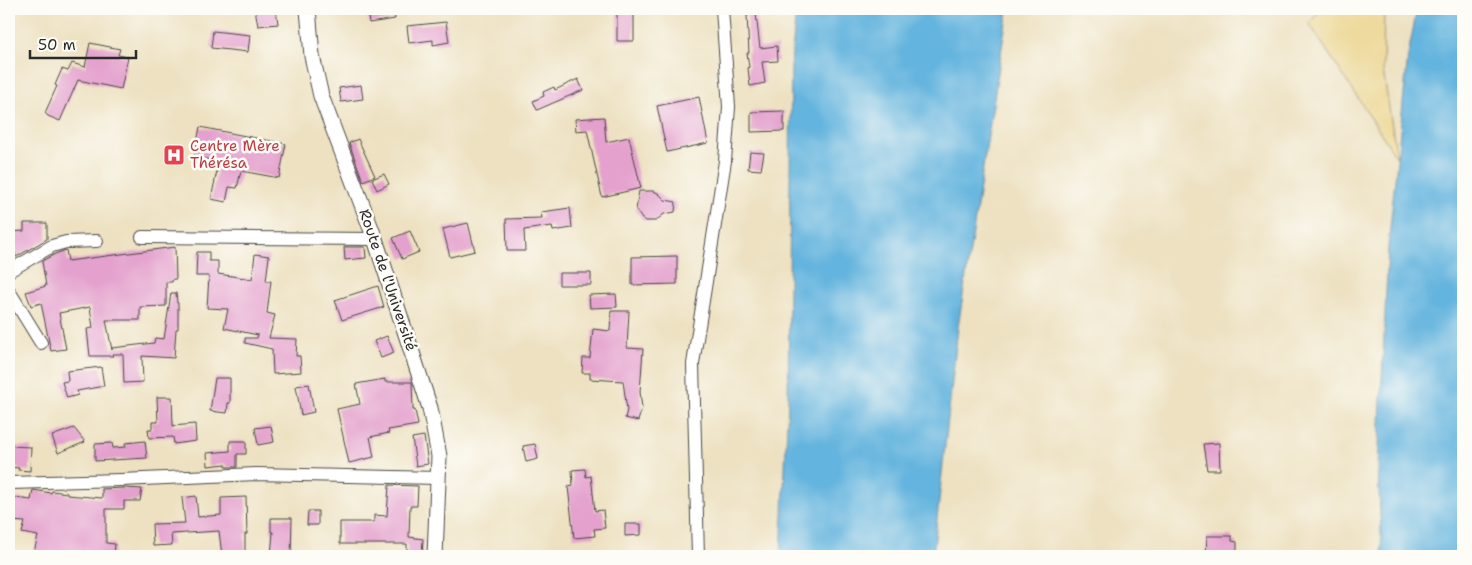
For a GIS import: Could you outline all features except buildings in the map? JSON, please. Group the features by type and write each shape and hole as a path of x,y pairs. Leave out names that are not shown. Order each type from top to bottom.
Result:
{"street":[{"name":"Route de l'Université","path":"308,9 312,56 321,96 375,239 430,408 439,456 435,556"},
{"path":"698,556 693,364 725,161 729,107 722,9"},
{"path":"142,237 375,239"},
{"path":"9,271 52,246 66,242 97,242"},
{"path":"9,291 41,342"},
{"path":"9,483 256,474 438,478"}],"sand":[{"path":"1322,9 1384,9 1383,70 1397,158 1309,23"}],"water":[{"path":"796,9 1008,9 958,327 933,556 781,556 788,401 791,65"},
{"path":"1417,9 1463,9 1463,556 1382,556 1378,468 1388,247 1408,55"}],"place":[{"name":"Centre Mère Thérésa","path":"174,155"}]}
